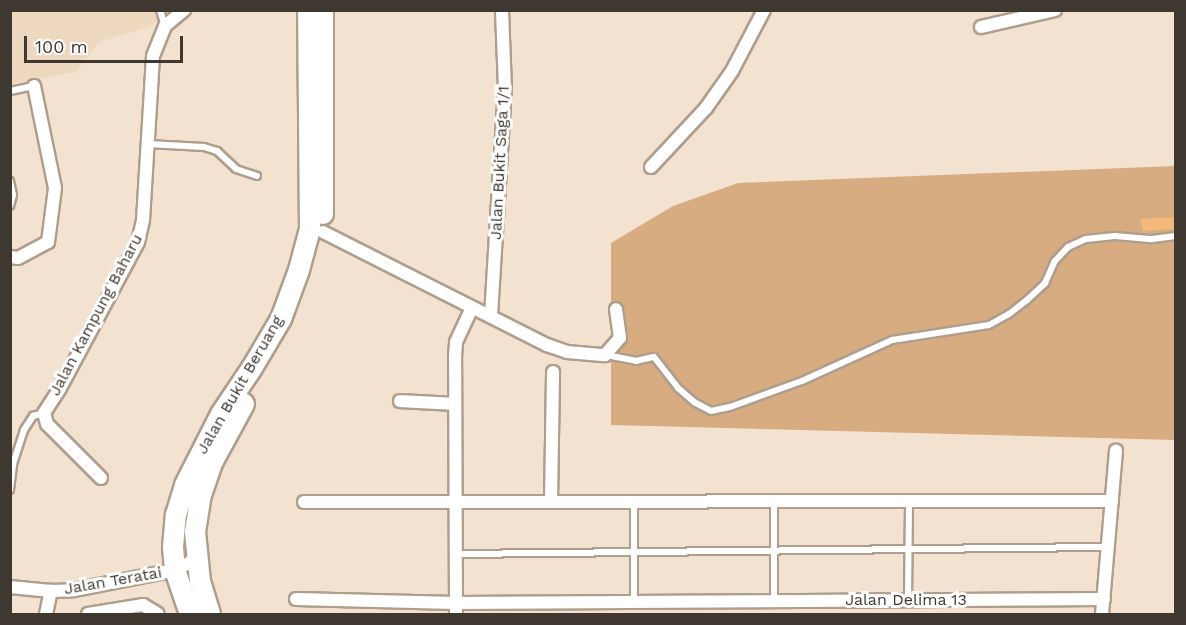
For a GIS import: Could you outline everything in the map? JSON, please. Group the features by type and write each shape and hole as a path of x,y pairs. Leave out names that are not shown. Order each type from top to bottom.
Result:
{"main road":[{"name":"Jalan Bukit Beruang","path":"190,615 175,570 173,547 176,515 185,485 221,414 281,319 300,270 310,229 308,10"},
{"name":"Jalan Bukit Beruang","path":"210,615 200,581 196,552 195,532 201,495 213,461 232,421 264,374 291,326 323,232 323,10"}],"street":[{"name":"Jalan Kampung Baharu","path":"44,413 59,390 138,242 142,220 153,56 165,26 184,10"},
{"name":"Jalan Bukit Saga 1/1","path":"491,316 505,89 501,10"},
{"path":"651,167 706,108 732,71 764,10"},
{"path":"981,27 1055,10"},
{"path":"10,257 18,258 48,243 56,188 34,86"},
{"path":"323,232 547,345 567,352 605,355 620,338 616,309"},
{"path":"455,609 456,342 472,308"},
{"path":"551,502 553,372"},
{"path":"400,401 455,404"},
{"path":"44,413 47,424 101,478"},
{"path":"1102,615 1116,451"},
{"path":"304,502 1112,501"},
{"path":"175,570 191,562 196,552"},
{"path":"175,570 190,572 200,581"},
{"name":"Jalan Teratai","path":"10,586 51,591 74,590 175,570"},
{"path":"46,615 51,591"},
{"name":"Jalan Delima 13","path":"296,599 455,609 634,602 1104,599"},
{"path":"88,615 143,605 159,615"}],"lane":[{"path":"160,10 165,26"},
{"path":"10,91 34,86"},
{"path":"148,144 210,149 224,155 236,168 258,176"},
{"path":"10,181 13,195 10,206"},
{"path":"605,355 636,361 654,357 678,388 694,402 711,411 730,407 802,381 892,340 989,325 1010,314 1045,283 1055,261 1068,247 1086,239 1176,236"},
{"path":"10,490 13,464 24,430 33,416 44,413"},
{"path":"634,501 634,602"},
{"path":"774,501 774,600"},
{"path":"908,600 909,501"},
{"path":"456,554 1108,547"}],"shaded area":[{"path":"11,11 167,11 152,26 99,42 76,72 11,84"},
{"path":"1175,166 1175,440 611,425 611,243 673,206 738,183"}],"building":[{"path":"1176,217 1176,229 1143,231 1140,219"}]}
